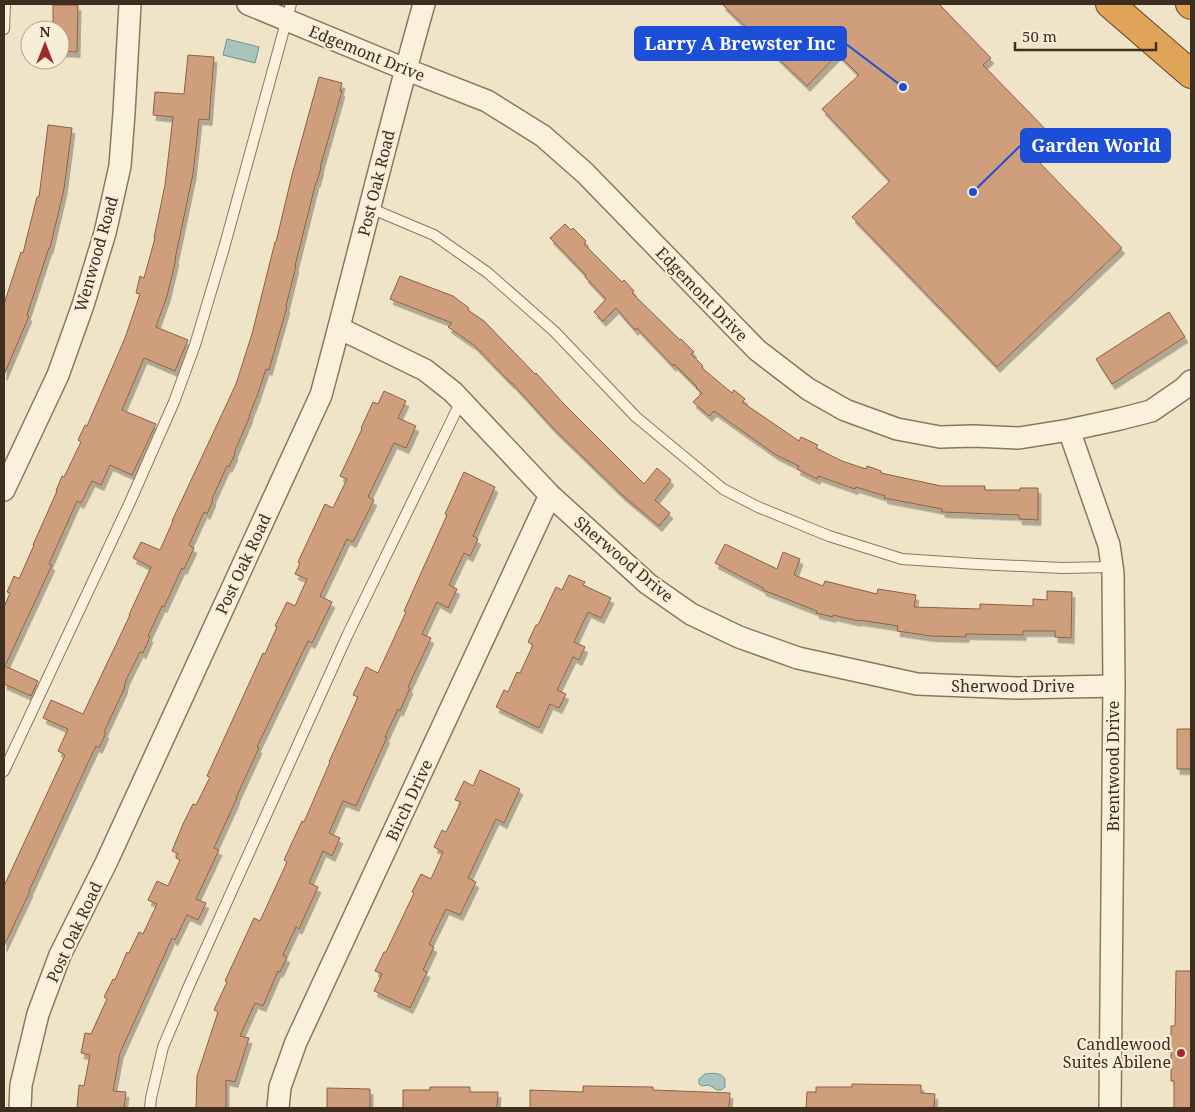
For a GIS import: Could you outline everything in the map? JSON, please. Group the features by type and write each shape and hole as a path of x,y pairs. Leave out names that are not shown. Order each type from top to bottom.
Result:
{"highway":[{"path":"1110,4 1191,74"}],"street":[{"name":"Wenwood Road","path":"4,490 58,375 83,305 105,232 120,166 130,4"},
{"name":"Edgemont Drive","path":"248,4 289,12 405,69 487,101 543,136 585,172 757,350 808,389 845,410 897,429 940,437 1019,438 1069,430 1151,411 1183,389 1191,381"},
{"name":"Post Oak Road","path":"20,1108 22,1085 38,1014 60,954 106,863 321,395 405,69 424,4"},
{"name":"Sherwood Drive","path":"339,328 424,370 453,392 550,495 648,584 691,614 739,637 798,658 918,684 1017,688 1114,686"},
{"name":"Brentwood Drive","path":"1069,430 1108,545 1112,567 1114,686 1110,1108"},
{"name":"Birch Drive","path":"278,1108 280,1087 296,1042 550,495"}],"lane":[{"path":"4,29 5,4"},
{"path":"4,771 130,502 174,402 195,345 289,12"},
{"path":"370,208 434,235 488,273 555,332 636,418 723,489 758,508 829,536 902,559 1062,568 1112,567"},
{"path":"150,1108 163,1047 188,988 347,636 461,401"}],"water":[{"path":"227,39 259,47 255,63 223,55"},
{"path":"705,1074 721,1075 725,1079 725,1087 718,1090 709,1085 702,1086 699,1084 699,1079"}],"building":[{"path":"722,4 939,4 991,58 983,65 1056,140 1036,159 1122,248 997,367 852,217 890,181 822,109 859,75 838,54 807,86"},
{"path":"53,5 78,5 77,52 70,52 70,20 53,20"},
{"path":"188,55 214,57 209,120 199,119 193,174 176,259 167,296 156,327 188,340 175,371 144,358 122,410 156,424 132,475 110,465 101,485 92,481 81,503 77,501 49,564 52,565 5,666 38,681 31,696 4,684 4,607 10,593 7,592 14,576 19,579 62,476 64,477 81,442 78,440 85,425 87,426 125,338 140,294 136,293 140,276 144,278 155,238 165,185 173,117 153,115 155,92 184,94"},
{"path":"319,77 342,83 340,91 342,91 316,182 287,307 269,370 266,369 235,454 229,467 227,466 207,514 204,512 189,545 194,548 184,569 182,568 164,607 162,606 148,636 150,637 143,653 140,652 127,678 125,687 104,732 106,733 99,748 96,746 4,946 4,886 65,755 58,751 68,729 43,718 51,700 83,714 151,567 133,558 141,542 160,550 236,384 252,334"},
{"path":"48,125 72,128 64,189 50,248 27,315 29,316 4,375 4,304 21,252 23,253 37,197 39,197"},
{"path":"565,224 571,230 573,228 586,241 584,244 622,282 624,280 634,291 632,293 694,352 691,354 703,366 702,368 732,393 734,390 745,399 742,402 799,441 801,437 818,445 816,448 842,461 866,469 867,466 881,471 881,473 941,486 985,486 985,490 1038,488 1038,520 1019,519 1019,515 942,512 942,509 884,498 885,496 856,487 855,489 818,476 817,479 797,469 799,466 776,455 714,411 709,416 693,402 702,393 697,387 674,364 673,366 637,328 635,330 616,308 603,321 594,312 606,299 550,238"},
{"path":"400,276 453,296 469,308 468,310 484,321 644,484 657,468 671,480 655,500 670,513 659,526 622,495 553,428 474,345 448,327 452,323 390,299"},
{"path":"1169,312 1185,337 1112,384 1096,359"},
{"path":"384,391 406,401 398,418 416,426 406,448 394,443 368,497 374,500 353,542 347,539 320,596 332,602 312,643 308,641 257,747 259,748 214,848 219,850 196,899 206,903 198,920 187,915 175,940 172,938 120,1053 113,1091 126,1092 124,1108 77,1108 79,1085 84,1086 90,1055 81,1053 85,1033 91,1034 107,999 104,997 113,979 115,980 127,952 129,953 139,932 143,934 157,904 148,900 157,881 168,886 180,860 176,858 178,854 172,851 183,824 193,804 196,805 210,777 207,776 263,653 265,654 277,627 275,626 287,602 295,606 307,579 295,574 300,563 298,562 325,504 333,508 347,479 340,476 373,402 378,404"},
{"path":"464,472 495,487 473,536 478,539 470,556 464,553 449,585 457,589 448,608 437,602 422,634 431,638 408,687 410,688 400,711 398,709 385,737 387,737 356,806 343,801 329,833 340,838 332,856 323,851 309,883 318,887 299,929 296,927 283,955 287,957 280,972 278,971 263,1006 255,1003 240,1036 249,1038 235,1082 226,1080 226,1108 196,1108 197,1076 218,1012 214,1010 227,982 225,981 254,918 260,921 287,862 284,860 302,821 304,822 358,697 353,695 366,667 378,673 406,612 404,611"},
{"path":"725,544 777,569 783,552 800,559 794,575 823,586 825,581 877,594 878,589 916,595 914,607 980,609 980,604 1033,606 1033,599 1047,600 1047,591 1072,592 1071,638 1055,637 1055,631 1023,631 1023,635 966,634 966,637 931,636 897,631 898,626 816,613 817,611 763,590 763,588 715,563"},
{"path":"569,575 585,582 583,585 611,598 601,618 588,612 574,642 585,647 579,660 573,657 557,690 566,694 559,708 550,704 539,728 496,707 504,690 508,692 517,672 520,673 533,645 528,642 556,587 562,590"},
{"path":"1177,729 1191,729 1191,769 1177,769"},
{"path":"480,770 520,789 504,823 496,819 468,878 476,882 460,915 446,909 429,944 434,947 423,970 427,972 410,1008 374,991 382,974 375,971 414,893 412,892 421,874 431,879 443,852 434,847 442,830 446,832 461,802 455,800 464,781 473,786"},
{"name":"Candlewood Suites Abilene","path":"1176,971 1191,971 1191,1108 1174,1108 1174,1081 1171,1081 1171,1026 1175,1026"},
{"path":"852,1084 921,1085 921,1093 935,1094 934,1108 806,1108 807,1092 816,1092 816,1087 852,1087"},
{"path":"583,1086 653,1087 653,1090 730,1093 729,1108 530,1108 530,1090 583,1092"},
{"path":"430,1087 470,1087 470,1092 498,1092 497,1108 403,1108 403,1090 430,1090"},
{"path":"327,1088 370,1089 370,1108 327,1108"}],"place":[{"name":"Larry A Brewster Inc","path":"903,87"},
{"name":"Garden World","path":"973,192"},
{"name":"Candlewood Suites Abilene","path":"1181,1053"}]}
